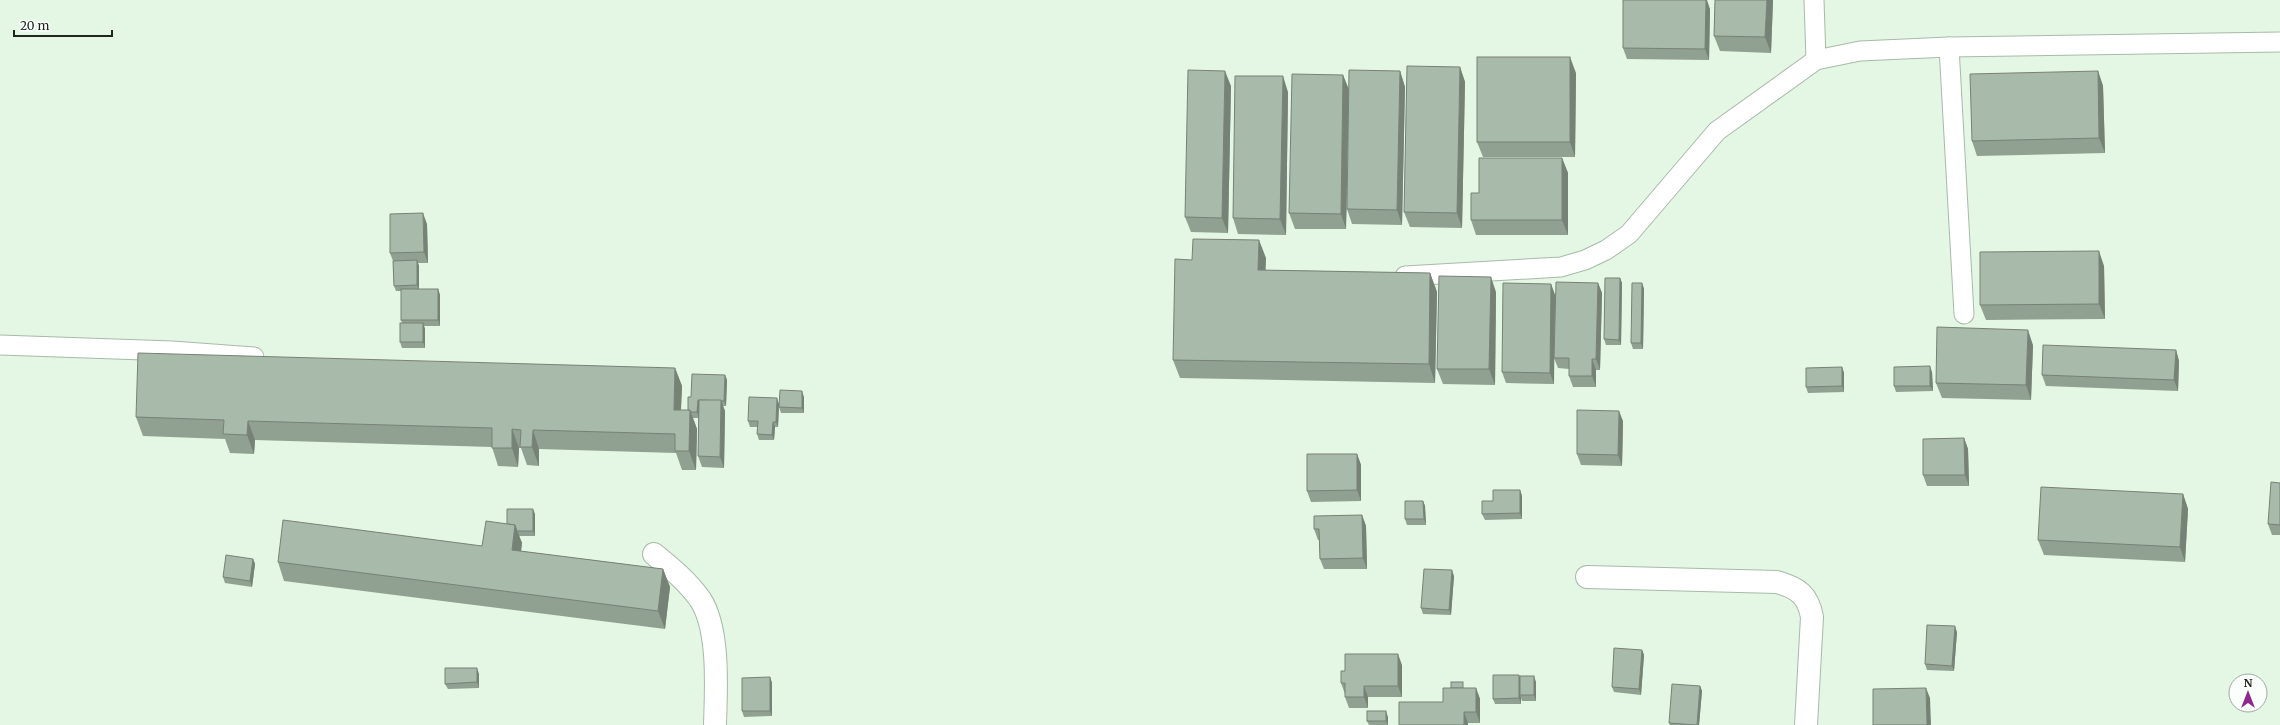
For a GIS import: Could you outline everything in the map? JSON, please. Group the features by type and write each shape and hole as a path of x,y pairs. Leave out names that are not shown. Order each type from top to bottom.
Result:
{"street":[{"path":"654,554 683,578 700,600 710,624 717,686 715,725"},
{"path":"1587,578 1777,582 1793,586 1803,595 1810,605 1812,617 1806,725"}],"lane":[{"path":"1814,0 1816,60"},
{"path":"1389,276 1561,267 1584,260 1606,250 1629,234 1717,132 1816,60 1860,51 1949,47 2280,42"},
{"path":"1949,47 1964,314"},
{"path":"0,345 172,351 274,360"}],"building":[{"path":"1623,0 1706,0 1705,49 1623,48"},
{"path":"1715,0 1767,0 1765,37 1714,36"},
{"path":"1477,57 1570,57 1570,142 1477,142"},
{"path":"1407,66 1460,67 1457,213 1404,212"},
{"path":"1188,70 1225,71 1222,218 1185,217"},
{"path":"1349,70 1400,71 1397,210 1347,209"},
{"path":"2098,71 2099,138 1972,141 1970,74"},
{"path":"1292,74 1343,75 1341,214 1289,213"},
{"path":"1235,76 1283,76 1280,219 1233,218"},
{"path":"1479,158 1562,158 1562,220 1471,220 1471,193 1479,193"},
{"path":"423,213 424,252 390,253 390,214"},
{"path":"1193,239 1259,240 1258,270 1430,273 1429,364 1173,360 1175,259 1192,260"},
{"path":"2099,251 2099,304 1980,305 1980,252"},
{"path":"417,260 417,285 394,286 393,261"},
{"path":"1439,276 1491,277 1489,369 1437,369"},
{"path":"1605,278 1620,278 1619,340 1604,339"},
{"path":"1556,282 1598,283 1596,359 1592,359 1592,376 1569,376 1569,358 1554,358"},
{"path":"1503,283 1551,284 1550,373 1502,372"},
{"path":"1632,283 1642,283 1641,343 1631,343"},
{"path":"401,289 438,289 438,320 401,320"},
{"path":"400,323 423,323 423,342 400,342"},
{"path":"1937,327 2028,330 2026,385 1936,383"},
{"path":"2043,345 2176,350 2174,380 2042,375"},
{"path":"138,353 675,368 674,410 690,410 689,451 675,451 675,434 533,430 532,447 520,447 521,430 512,429 512,448 492,448 492,428 248,421 247,435 223,434 224,420 136,417"},
{"path":"1930,366 1930,386 1894,386 1894,367"},
{"path":"1842,367 1842,386 1806,387 1806,368"},
{"path":"692,374 725,375 724,401 698,400 697,412 691,412 688,410 688,397 691,397"},
{"path":"780,390 802,391 802,408 779,407"},
{"path":"749,397 777,398 776,422 773,422 772,435 757,434 758,421 748,421"},
{"path":"699,400 721,400 720,457 698,456"},
{"path":"1577,410 1619,411 1618,455 1577,454"},
{"path":"1964,438 1965,475 1923,475 1923,439"},
{"path":"1307,454 1357,454 1357,490 1307,491"},
{"path":"2271,482 2280,483 2280,525 2268,524"},
{"path":"2041,487 2183,494 2180,547 2038,540"},
{"path":"1493,490 1520,490 1520,513 1482,514 1482,501 1493,501"},
{"path":"1405,501 1423,501 1424,519 1405,519"},
{"path":"507,509 533,509 533,531 517,531 515,525 507,524"},
{"path":"1362,515 1363,558 1320,559 1319,529 1314,529 1314,516"},
{"path":"283,520 482,546 486,521 515,525 512,550 663,569 658,611 278,562"},
{"path":"226,555 253,559 250,581 223,577"},
{"path":"1424,569 1452,570 1449,610 1421,608"},
{"path":"1927,625 1955,626 1952,666 1925,664"},
{"path":"1614,648 1642,650 1639,689 1612,687"},
{"path":"1345,654 1398,654 1398,686 1364,686 1364,697 1345,697 1345,683 1341,683 1341,671 1345,671"},
{"path":"445,668 477,668 477,682 445,684"},
{"path":"1493,675 1519,675 1519,698 1493,699"},
{"path":"1520,676 1534,676 1534,695 1520,695"},
{"path":"770,677 770,711 742,711 742,678"},
{"path":"1451,682 1463,682 1463,688 1451,688"},
{"path":"1672,684 1700,686 1697,725 1669,723"},
{"path":"1443,688 1476,688 1476,712 1464,712 1464,725 1399,725 1399,702 1443,702"},
{"path":"1926,688 1927,725 1873,725 1873,689"},
{"path":"1367,711 1386,711 1386,721 1367,721"}]}
